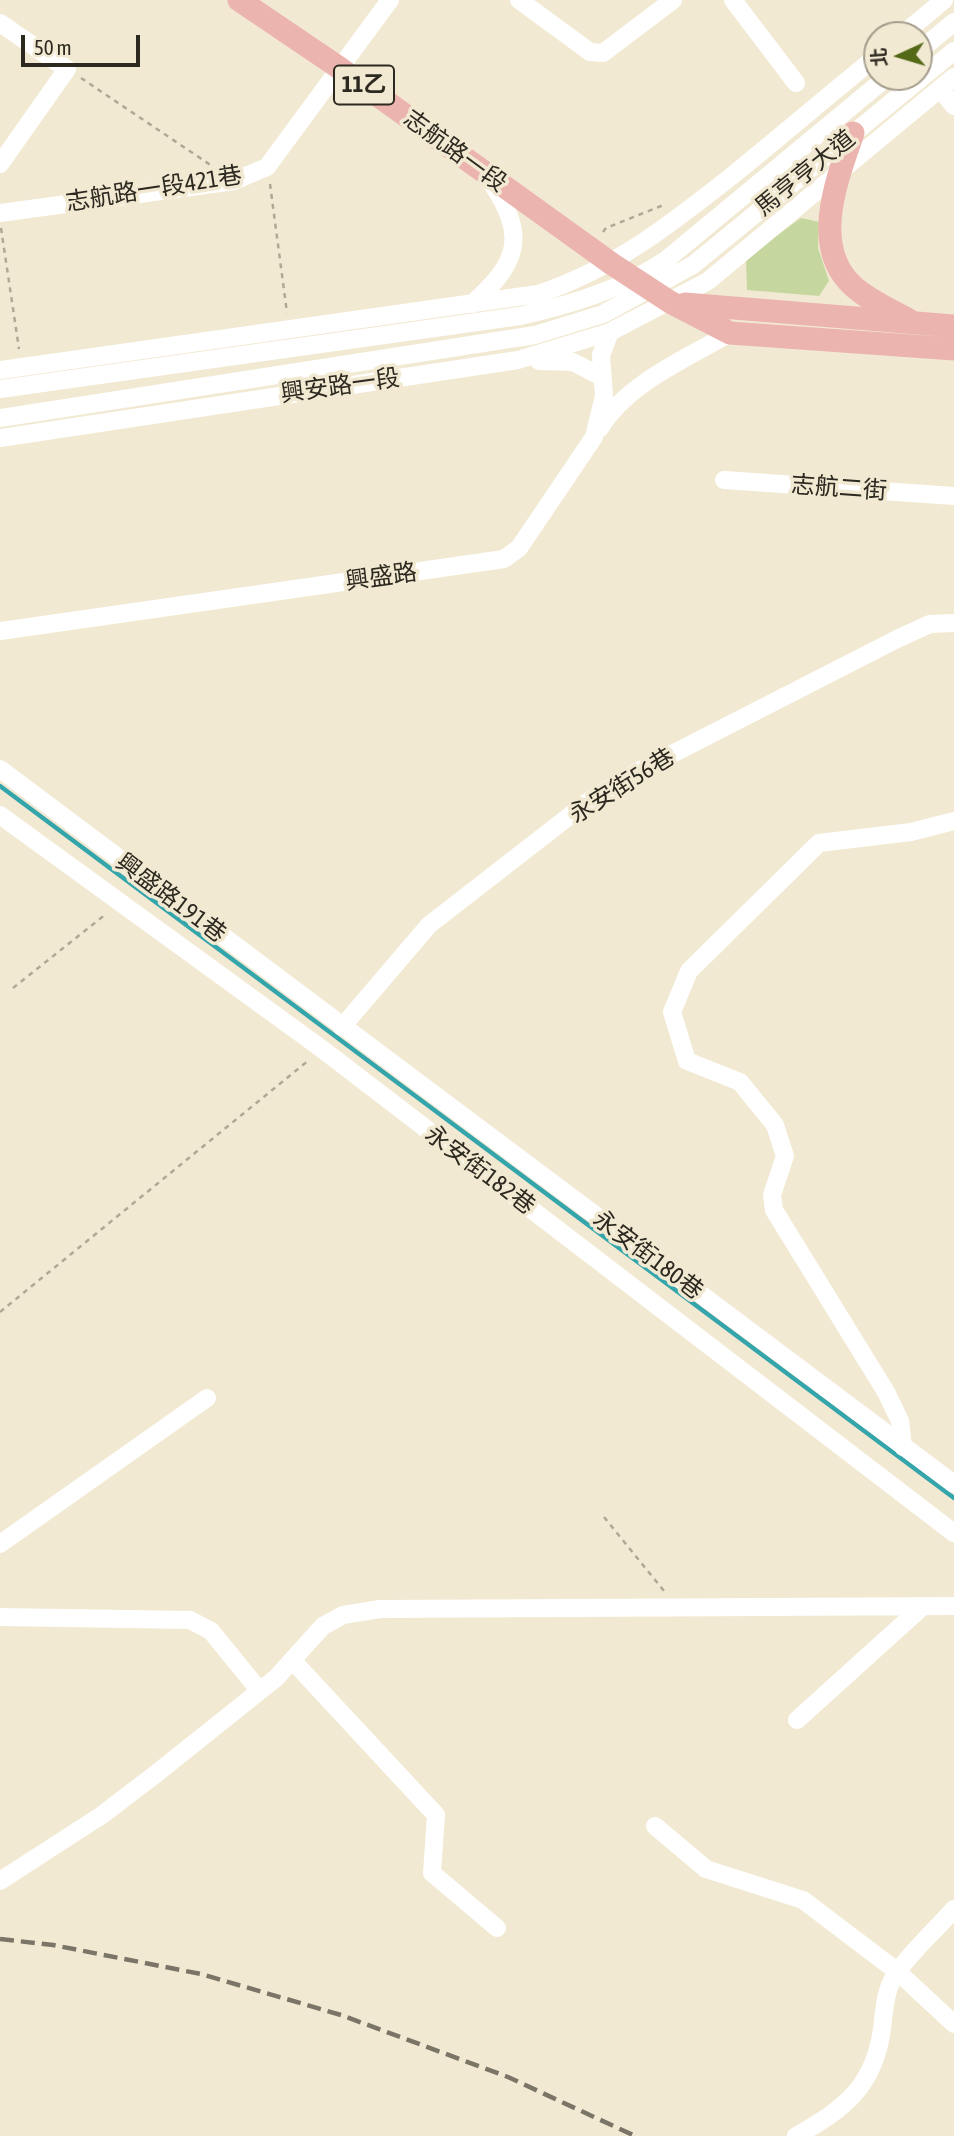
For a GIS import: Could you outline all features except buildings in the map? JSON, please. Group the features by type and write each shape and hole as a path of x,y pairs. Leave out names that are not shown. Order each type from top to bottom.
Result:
{"main road":[{"name":"志航路一段","path":"239,0 341,69 591,250 653,290 730,333 954,349"},
{"path":"853,133 839,175 831,214 830,239 836,264 853,286 914,323"},
{"name":"志航路一段","path":"653,290 954,326"}],"street":[{"name":"志航路一段421巷","path":"0,213 234,181 267,167 390,0"},
{"path":"519,0 590,51 603,53 673,0"},
{"path":"733,0 796,83"},
{"path":"919,21 944,0"},
{"path":"933,39 954,22"},
{"path":"0,23 67,69 0,164"},
{"name":"馬亨亨大道","path":"653,290 693,264 954,51"},
{"name":"馬亨亨大道","path":"612,264 656,236 863,67"},
{"name":"馬亨亨大道","path":"653,290 708,281 954,77"},
{"path":"940,89 954,106"},
{"name":"馬亨亨大道","path":"653,290 666,260 870,91"},
{"path":"455,324 472,304 494,285 509,264 515,248 509,208 485,173"},
{"path":"0,370 538,294 612,264"},
{"name":"興安路一段","path":"0,389 455,324 594,298 653,290"},
{"name":"興安路一段","path":"0,438 298,391 518,360 610,332 653,290"},
{"name":"興安路一段","path":"0,418 536,335 603,314 653,290"},
{"path":"289,329 292,348"},
{"name":"興盛路","path":"0,631 504,559 519,548 594,437 604,396 601,355 610,332"},
{"path":"594,437 607,415 646,382 730,333"},
{"path":"518,360 573,362 602,377"},
{"path":"21,367 24,385"},
{"path":"295,372 298,391"},
{"path":"29,414 32,433"},
{"name":"志航二街","path":"724,480 954,496"},
{"name":"永安街56巷","path":"342,1027 429,925 590,800 635,773 899,638 930,624 954,623"},
{"name":"興盛路191巷","path":"0,769 342,1027"},
{"name":"永安街182巷","path":"0,815 322,1049 954,1533"},
{"path":"903,1447 900,1421 886,1392 774,1210 772,1195 785,1156 775,1125 740,1082 687,1061 672,1012 689,971 819,843 911,832 954,821"},
{"name":"永安街180巷","path":"342,1027 954,1484"},
{"path":"0,1544 207,1398"},
{"path":"0,1881 102,1815 260,1690 323,1626 343,1615 380,1609 954,1606"},
{"path":"797,1720 922,1607"},
{"path":"0,1617 190,1620 211,1631 260,1690"},
{"path":"292,1660 436,1815 432,1874 497,1928"},
{"path":"655,1826 705,1869 803,1900 898,1972 954,2025"},
{"path":"796,2136 836,2111 859,2090 870,2075 892,1979 954,1909"}],"path":[{"path":"67,69 234,181"},
{"path":"267,167 289,329"},
{"path":"591,250 606,228 677,200"},
{"path":"0,221 21,367"},
{"path":"13,988 120,902"},
{"path":"0,1312 322,1049"},
{"path":"604,1517 680,1609"}],"green space":[{"path":"801,218 819,222 818,248 829,281 819,296 747,290 746,258"}],"waterway":[{"path":"0,786 954,1498"}],"railway":[{"path":"0,1939 53,1945 201,1974 341,2015 508,2077 635,2136"}]}
